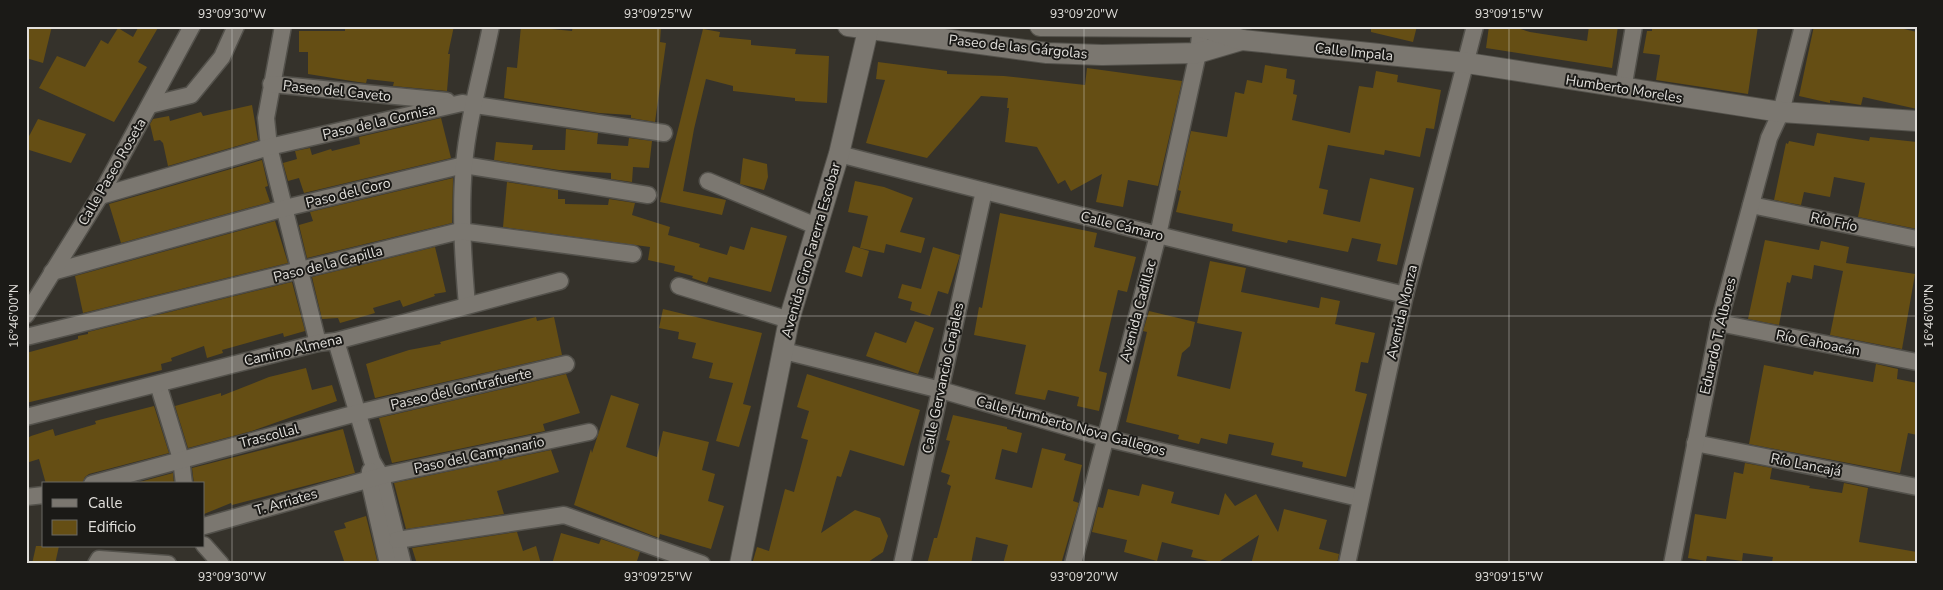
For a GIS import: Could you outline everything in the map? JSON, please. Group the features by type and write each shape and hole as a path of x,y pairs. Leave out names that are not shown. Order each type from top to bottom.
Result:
{"street":[{"name":"Calle Paseo Roseta","path":"26,314 100,196 192,26"},
{"path":"150,105 191,94 222,57 236,26"},
{"path":"283,26 266,118 269,147 318,343"},
{"path":"467,305 460,231 468,103 491,26"},
{"name":"Paseo de las Gárgolas","path":"848,26 1047,53 1102,55 1198,52"},
{"name":"Paseo de las Gárgolas","path":"1040,26 1201,27"},
{"name":"Avenida Monza","path":"1347,564 1406,295 1475,26"},
{"path":"1623,89 1634,26"},
{"name":"Eduardo T. Albores","path":"1672,564 1719,323 1769,138 1781,112 1804,26"},
{"name":"Calle Impala","path":"1201,27 1242,40 1467,63"},
{"name":"Avenida Cadillac","path":"1073,564 1158,235 1198,52 1201,27"},
{"name":"Avenida Ciro Farerra Escobar","path":"740,564 789,320 839,154 869,28"},
{"name":"Calle Impala","path":"1198,52 1242,40"},
{"name":"Humberto Moreles","path":"1467,63 1623,89 1781,112 1917,120"},
{"name":"Paseo del Caveto","path":"271,84 468,103"},
{"name":"Paso de la Cornisa","path":"100,196 269,147 468,103 664,133"},
{"name":"Calle Cámaro","path":"839,154 1158,235 1406,295"},
{"name":"Paso del Coro","path":"52,272 285,208 464,164 648,195"},
{"path":"708,181 816,226"},
{"name":"Calle Gervancio Grajales","path":"902,564 984,191"},
{"name":"Río Frío","path":"1751,205 1917,239"},
{"name":"Paso de la Capilla","path":"26,337 460,231 633,254"},
{"name":"Camino Almena","path":"26,417 318,343 336,341 560,281"},
{"path":"679,286 789,320"},
{"name":"Río Cahoacán","path":"1719,323 1917,362"},
{"path":"336,341 372,461 388,564"},
{"name":"Calle Humberto Nova Gallegos","path":"784,351 941,390 1105,438 1360,498"},
{"name":"Paseo del Contrafuerte","path":"357,413 566,364"},
{"path":"158,384 180,459 184,482"},
{"name":"Trascollal","path":"99,482 357,413"},
{"name":"Paso del Campanario","path":"375,478 589,432"},
{"name":"Río Lancajá","path":"1695,443 1917,487"},
{"path":"375,478 397,540 403,564"},
{"name":"T. Arriates","path":"205,526 375,478"},
{"path":"26,497 42,496"},
{"path":"397,540 564,515 702,564"},
{"path":"205,546 221,564"},
{"path":"96,564 99,559 168,564"}],"building":[{"path":"26,26 52,26 43,63 26,58"},
{"path":"139,26 159,26 138,62 147,67 114,122 39,88 57,56 85,67 101,40 108,44 118,28 133,37"},
{"path":"345,26 454,26 448,54 450,54 447,91 393,86 394,82 367,79 366,83 308,74 308,52 299,52 299,31 345,31"},
{"path":"521,26 572,31 573,26 661,26 660,42 666,43 655,122 631,118 631,115 599,113 504,98 507,67 517,68"},
{"path":"1371,26 1417,26 1413,42 1371,32"},
{"path":"1489,26 1517,26 1517,28 1530,32 1587,41 1589,26 1618,26 1612,68 1486,48"},
{"path":"1652,26 1758,26 1748,94 1656,80 1660,55 1643,53 1647,31 1652,31"},
{"path":"1814,26 1891,26 1917,32 1917,109 1863,97 1861,105 1830,100 1830,103 1799,96"},
{"path":"703,29 720,32 719,37 751,40 751,45 796,49 795,54 829,56 827,103 795,101 795,98 733,91 733,86 706,79 694,129 683,191 726,200 722,215 660,202"},
{"path":"878,62 947,71 947,74 1004,76 1085,85 1087,68 1182,81 1158,186 1128,180 1123,207 1096,202 1102,174 1071,191 1065,180 1058,184 1037,147 1005,142 1009,108 1007,108 1008,98 981,96 927,158 866,143 885,80 876,79"},
{"path":"1265,65 1287,69 1286,78 1295,80 1293,94 1297,95 1292,120 1350,133 1359,86 1373,88 1376,71 1398,75 1397,82 1441,90 1434,129 1426,128 1420,157 1385,150 1384,155 1328,145 1319,188 1328,190 1323,214 1360,222 1370,178 1414,188 1397,265 1377,261 1381,244 1352,238 1348,252 1288,240 1287,243 1232,231 1233,224 1176,212 1181,191 1178,190 1191,131 1227,137 1235,92 1244,94 1247,80 1262,83"},
{"path":"252,105 258,140 168,166 163,143 160,140 154,141 150,124 153,119 169,116 170,121 201,112 203,116"},
{"path":"441,118 451,158 304,193 299,178 288,181 283,163 297,159 295,151 310,148 312,155 331,149 332,151 360,144 359,137"},
{"path":"38,119 86,134 71,163 26,149 26,142"},
{"path":"566,129 598,133 597,144 628,146 629,138 652,141 649,168 633,167 632,182 611,179 611,173 559,170 494,160 496,142 533,145 532,150 565,150"},
{"path":"1817,133 1869,141 1870,137 1917,142 1917,229 1858,217 1865,183 1834,177 1830,197 1804,192 1801,205 1774,200 1786,143 1788,144 1789,141 1814,146"},
{"path":"743,158 767,164 768,177 764,190 740,184"},
{"path":"262,160 268,186 265,187 270,202 121,243 109,204"},
{"path":"453,178 452,223 307,258 299,225 313,221 310,212"},
{"path":"855,181 884,187 913,198 900,232 925,238 921,253 886,244 884,253 860,248 868,216 848,212"},
{"path":"507,182 558,190 558,199 565,199 565,204 608,205 609,199 635,203 632,215 670,227 668,235 700,244 699,247 727,255 730,246 744,250 751,227 787,236 771,292 709,277 707,283 692,278 693,276 674,271 675,266 648,260 650,247 503,227"},
{"path":"1000,213 1097,233 1094,247 1136,257 1127,292 1118,290 1099,371 1107,373 1099,411 1077,406 1079,397 1048,390 1045,400 1015,394 1026,345 974,335 979,307 982,308"},
{"path":"275,221 288,263 83,313 75,276"},
{"path":"1765,240 1819,250 1821,241 1849,247 1846,263 1915,274 1902,349 1830,335 1843,271 1814,265 1812,279 1792,275 1790,283 1787,282 1779,325 1748,319"},
{"path":"853,246 869,251 862,277 845,272"},
{"path":"435,247 446,292 434,294 435,296 403,307 400,300 373,308 375,313 340,323 338,318 322,319 312,277"},
{"path":"933,247 960,255 948,294 938,291 930,316 910,310 912,302 898,298 902,284 921,289"},
{"path":"1210,261 1246,268 1241,292 1319,308 1321,297 1340,301 1335,324 1375,333 1368,363 1361,362 1355,391 1367,394 1346,477 1302,467 1303,462 1271,455 1274,443 1229,434 1227,444 1201,438 1199,444 1178,439 1179,435 1126,422 1147,332 1143,331 1149,311 1195,322 1190,346 1182,353 1177,376 1230,389 1242,332 1197,323"},
{"path":"292,282 305,331 284,337 283,333 222,350 223,353 207,358 204,346 171,358 172,361 161,364 162,370 26,403 26,353 78,339 78,336 88,334 88,332"},
{"path":"663,309 762,333 743,404 751,406 739,447 716,441 733,383 709,378 713,363 692,358 696,343 678,339 679,332 659,328"},
{"path":"536,317 537,321 554,317 562,355 375,398 366,364 409,350 441,344 440,342"},
{"path":"915,321 934,328 918,374 866,356 875,332 906,343"},
{"path":"1876,364 1898,369 1897,379 1917,383 1917,435 1908,433 1900,473 1749,444 1764,365 1813,375 1814,371 1873,382"},
{"path":"306,368 312,390 332,385 337,401 252,431 188,448 175,406 221,393 221,396 269,377"},
{"path":"566,374 580,413 543,424 545,431 392,463 379,418"},
{"path":"807,374 920,410 904,466 850,450 841,477 837,476 821,533 855,510 880,518 888,536 883,552 865,564 752,564 757,547 769,551 785,489 794,492 808,440 801,438 809,411 797,407"},
{"path":"611,395 639,404 626,447 657,457 663,431 709,442 702,470 715,474 708,501 724,506 711,549 660,534 659,538 574,505 591,449 592,453"},
{"path":"154,406 169,453 89,474 83,482 45,482 39,459 26,463 26,439 53,429 55,436 96,424 95,421"},
{"path":"953,415 1007,427 1007,429 1022,433 1017,453 1002,449 995,479 1032,488 1042,448 1066,454 1064,460 1082,465 1073,501 1079,503 1061,564 1003,564 1008,545 976,537 971,564 927,564 934,538 937,538 951,486 947,484 950,475 941,472 950,441 946,440"},
{"path":"343,429 355,473 232,505 231,503 205,514 205,482 194,482 192,468"},
{"path":"551,450 559,472 497,491 504,514 406,529 394,483"},
{"path":"1745,463 1772,468 1770,479 1810,486 1809,488 1842,493 1844,483 1868,488 1859,542 1917,552 1917,564 1781,564 1772,562 1773,557 1743,553 1742,561 1707,556 1706,561 1688,558 1695,514 1726,519 1734,472 1743,474"},
{"path":"173,473 174,482 139,482"},
{"path":"1142,484 1174,492 1171,503 1219,515 1225,493 1235,506 1256,494 1278,532 1284,509 1327,520 1319,549 1339,554 1337,564 1251,564 1259,535 1217,563 1191,557 1193,550 1162,542 1157,561 1124,552 1127,540 1092,532 1098,507 1103,508 1108,489 1139,496"},
{"path":"366,516 378,564 345,564 334,531 346,528 344,523"},
{"path":"517,532 523,551 536,546 541,564 417,564 412,548"},
{"path":"561,533 599,544 601,539 640,552 636,564 552,564"},
{"path":"36,546 59,548 55,564 32,564"}]}
